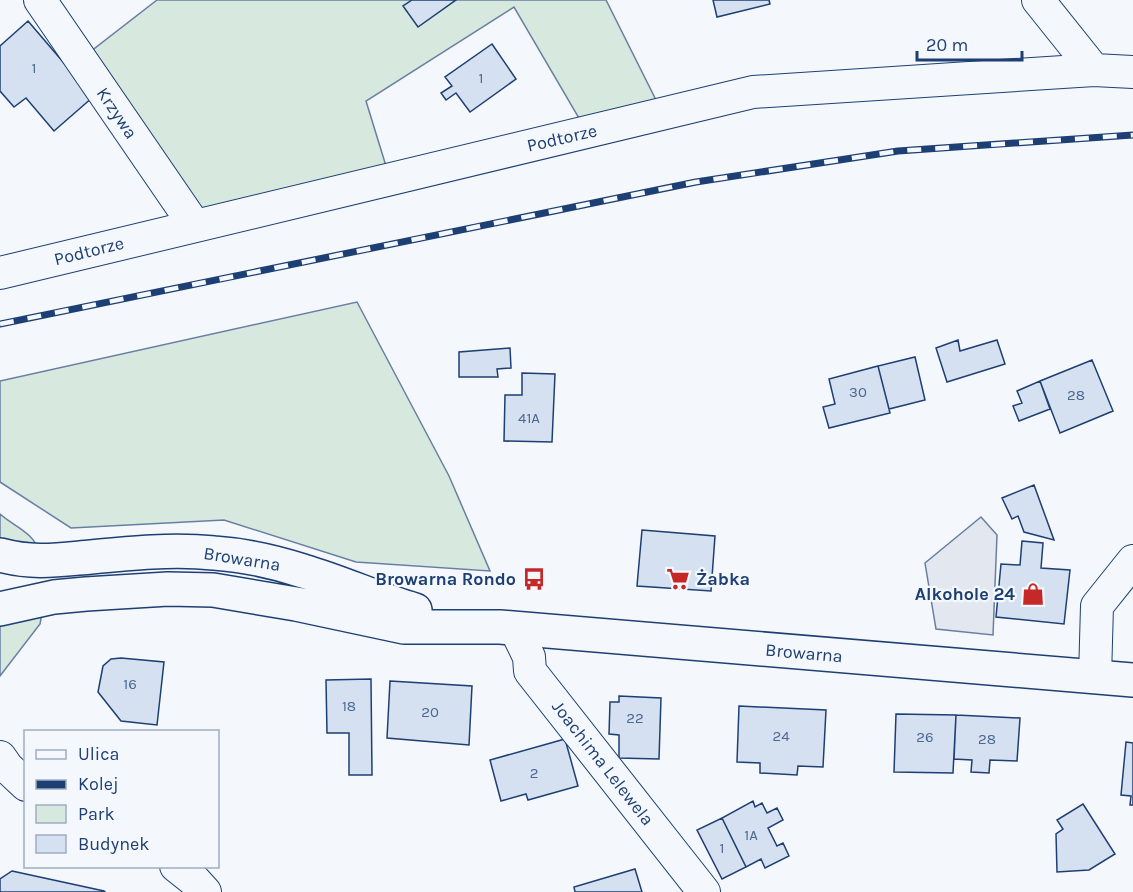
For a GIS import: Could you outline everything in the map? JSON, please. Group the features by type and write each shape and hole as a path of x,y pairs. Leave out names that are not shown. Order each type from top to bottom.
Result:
{"street":[{"name":"Krzywa","path":"40,0 195,226"},
{"path":"1038,0 1094,70"},
{"name":"Podtorze","path":"0,273 753,92 1094,70 1133,72"},
{"name":"Browarna","path":"0,555 19,560 49,562 158,551 214,552 304,571 384,601 475,627"},
{"path":"1095,677 1096,606 1133,561"},
{"name":"Browarna","path":"0,609 54,597 86,594 168,589 213,590 296,604 404,627 515,628 1133,680"},
{"name":"Joachima Lelewela","path":"515,628 529,657 530,672 704,892"},
{"path":"0,757 24,783"},
{"path":"0,792 24,804"},
{"path":"177,868 205,892"}],"green space":[{"path":"157,0 606,0 663,114 587,132 514,7 366,101 390,179 195,226 81,59"},
{"path":"357,302 449,476 490,571 356,562 224,520 71,528 0,482 0,381"},
{"path":"0,514 28,535 38,551 0,542"},
{"path":"42,613 40,624 0,676 0,622"}],"shaded area":[{"path":"981,517 997,535 993,635 936,629 925,563"}],"building":[{"path":"412,0 456,0 418,27 403,6"},
{"path":"713,0 769,0 770,4 717,17"},
{"path":"28,21 93,97 54,131 26,98 14,107 0,91 0,46"},
{"path":"492,44 516,79 470,112 456,93 446,100 441,93 452,86 445,77"},
{"path":"958,340 960,351 997,340 1005,364 947,382 936,348"},
{"path":"510,348 511,368 497,369 498,377 459,377 459,352"},
{"path":"915,357 925,400 889,409 878,366"},
{"path":"1092,360 1113,411 1060,433 1040,381"},
{"path":"878,366 890,413 829,428 823,407 835,404 829,379"},
{"path":"522,373 555,374 552,442 504,441 505,395 522,395"},
{"path":"1040,381 1050,409 1019,421 1013,406 1022,403 1017,391"},
{"path":"1034,485 1054,540 1024,532 1018,516 1012,519 1002,498"},
{"path":"642,530 715,536 711,591 637,586"},
{"name":"Alkohole 24","path":"1022,541 1043,543 1041,568 1070,570 1064,624 996,617 1001,564 1020,565"},
{"path":"111,659 164,662 157,725 121,721 98,692 103,666"},
{"path":"371,679 372,775 349,775 349,733 327,733 326,680"},
{"path":"390,681 472,686 469,745 387,738"},
{"path":"619,696 661,698 659,759 619,758 619,735 609,734 610,702 619,702"},
{"path":"739,706 826,710 823,767 798,766 797,775 760,773 760,763 737,762"},
{"path":"896,714 956,715 953,773 894,772"},
{"path":"956,715 1020,718 1017,761 990,760 989,773 971,772 972,760 954,759"},
{"path":"565,739 578,786 528,800 526,794 501,801 490,760"},
{"path":"1126,742 1133,743 1133,805 1130,805 1131,796 1121,795"},
{"path":"753,801 755,807 762,803 767,813 777,808 783,820 768,828 777,846 783,843 789,856 765,868 761,859 746,867 722,818"},
{"path":"1083,804 1115,854 1089,870 1057,872 1056,834 1063,829 1057,820"},
{"path":"722,818 746,867 722,879 697,830"},
{"path":"635,869 642,892 575,892 574,887"},
{"path":"12,871 105,892 0,892 0,879"}],"railway":[{"path":"0,324 696,182 898,151 1133,135"}],"place":[{"name":"Browarna Rondo","path":"534,579"},
{"name":"Żabka","path":"678,579"},
{"name":"Alkohole 24","path":"1033,594"}]}
